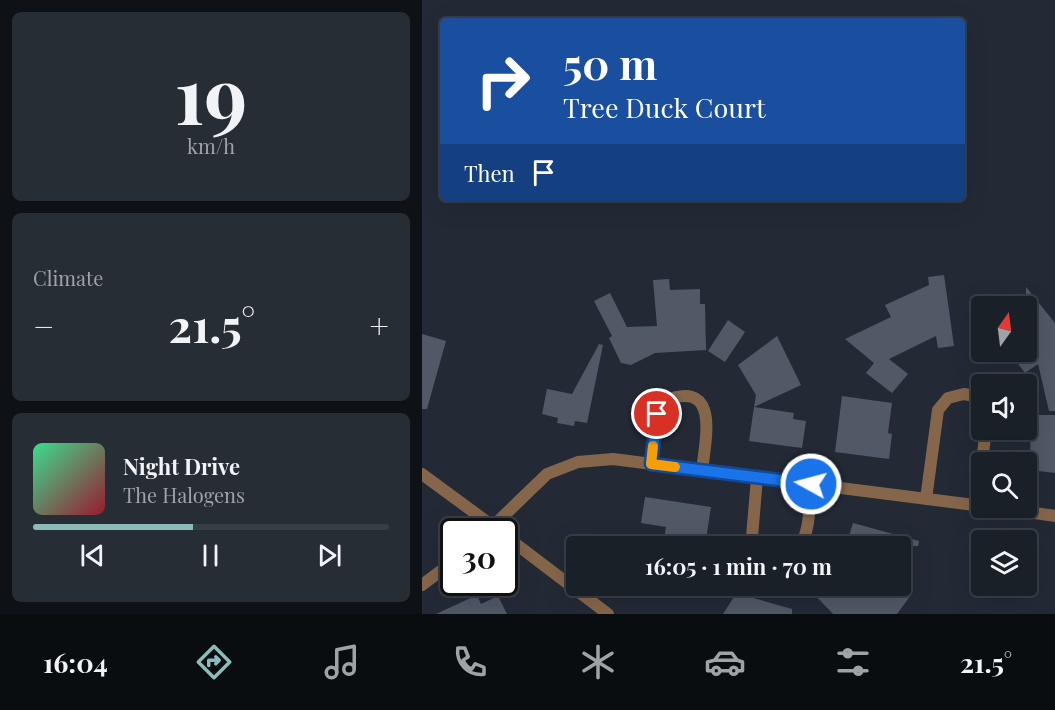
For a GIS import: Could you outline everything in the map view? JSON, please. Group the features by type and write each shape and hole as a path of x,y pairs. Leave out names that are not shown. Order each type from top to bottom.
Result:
{"street":[{"path":"926,499 938,410 948,398 964,394 971,396"},
{"path":"651,464 657,414 662,402 675,396 690,397 701,402 707,413 702,470"},
{"path":"504,518 540,479 578,462 613,459 971,505"},
{"path":"422,474 478,518"},
{"path":"752,536 757,478"},
{"path":"804,536 811,484"},
{"path":"1037,513 1055,516"},
{"path":"518,546 608,614"},
{"path":"422,585 440,572"}],"building":[{"path":"944,275 954,346 938,348 936,336 889,359 908,374 892,393 866,373 874,363 845,339 891,317 885,305 929,285 928,277"},
{"path":"669,279 670,290 700,289 700,304 705,304 706,350 655,353 631,365 621,363 609,338 612,336 594,301 610,293 627,327 657,326 653,280"},
{"path":"1026,287 1033,296 1026,296"},
{"path":"1037,301 1055,323 1055,411 1049,411 1038,364 1025,373 1016,362 1037,362"},
{"path":"728,320 745,332 725,362 708,351"},
{"path":"422,334 446,341 427,409 422,409"},
{"path":"777,336 801,385 754,407 756,395 738,365"},
{"path":"599,344 603,345 587,423 575,421 574,426 557,423 558,418 542,414 547,389 572,394"},
{"path":"842,396 892,403 888,433 892,434 889,459 835,452"},
{"path":"754,407 794,413 793,419 806,421 802,448 749,441"},
{"path":"1037,415 1055,415 1055,473 1037,471 1037,452 1030,452 1031,440 1037,440"},
{"path":"645,497 711,507 707,536 665,536 666,527 641,523"},
{"path":"853,523 901,536 849,536"},
{"path":"911,539 919,541 918,546 911,546"},
{"path":"475,596 477,596 481,604 498,596 507,614 436,614"},
{"path":"735,596 750,596 792,609 792,614 723,614"},
{"path":"816,596 910,596 897,614 833,614"}],"slow traffic":[{"path":"653,446 651,464 675,467"}],"route":[{"path":"657,414 651,464 811,484"}]}
